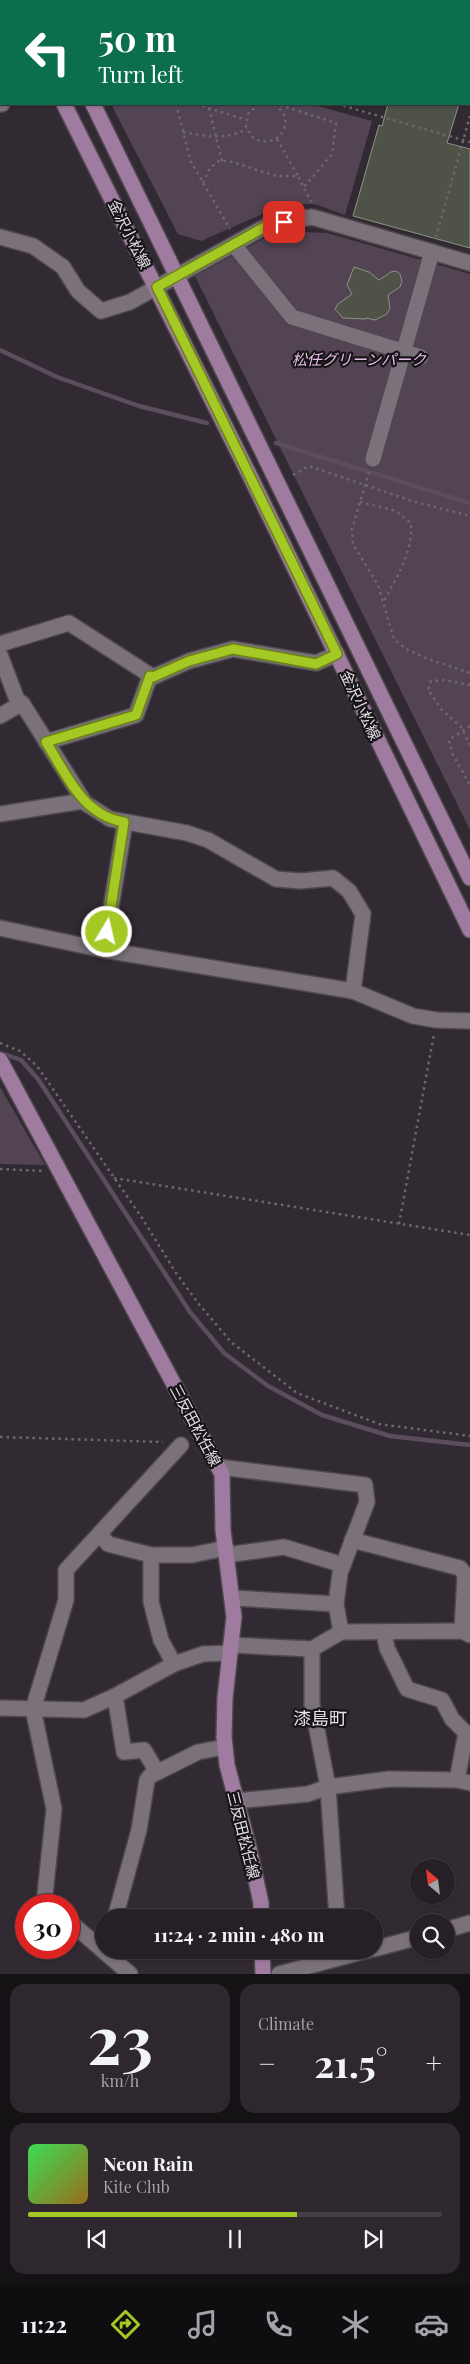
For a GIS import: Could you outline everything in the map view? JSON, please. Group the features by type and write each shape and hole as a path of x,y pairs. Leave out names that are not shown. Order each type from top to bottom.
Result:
{"main road":[{"name":"金沢小松線","path":"65,105 157,287 337,654 424,840 470,930"},
{"name":"金沢小松線","path":"93,105 178,275 217,359 470,878"},
{"name":"三反田松任線","path":"2,1063 222,1474 223,1530 234,1617 225,1698 225,1747 227,1765 260,1909"},
{"path":"262,1959 263,1974"}],"street":[{"path":"0,237 33,246 63,267 78,291 101,311 130,302 270,224 312,217 470,263"},
{"path":"236,244 292,317 421,357"},
{"path":"373,459 432,252"},
{"path":"0,644 69,623 153,677 189,661 233,649 316,664 337,654"},
{"path":"0,655 19,705"},
{"path":"46,742 136,715 150,676"},
{"path":"0,716 22,704 83,801 110,819 187,833 208,840 276,879 301,881 332,878 348,891 363,914 353,991"},
{"path":"0,814 83,801"},
{"path":"104,950 124,822"},
{"path":"0,928 104,950 353,991 413,1016 436,1020 470,1021"},
{"path":"45,1894 54,1809 33,1709 66,1600 66,1570 181,1445"},
{"path":"219,1467 365,1485 367,1502 343,1566 336,1604 341,1632"},
{"path":"100,1534 108,1544 151,1555 192,1555 284,1547 343,1566"},
{"path":"0,1708 84,1710 115,1696 174,1664 203,1654 231,1649 312,1649 341,1632 466,1633 465,1574 460,1568 352,1540"},
{"path":"151,1555 151,1602 161,1640 174,1664"},
{"path":"233,1598 336,1604"},
{"path":"236,1801 308,1794 328,1787 389,1779 463,1782 466,1733 452,1719 442,1700 407,1689 387,1648 384,1633"},
{"path":"312,1649 312,1704 328,1787 336,1909"},
{"path":"115,1696 124,1752 144,1750 157,1772"},
{"path":"117,1909 139,1830 147,1780 157,1772 198,1752 225,1747"},
{"path":"455,1927 470,1923"},
{"path":"80,1930 95,1942"},
{"path":"383,1947 410,1939"},
{"path":"114,1959 130,1974"},
{"path":"279,1974 323,1959"}],"path":[{"path":"176,105 191,162 236,244"},
{"path":"199,105 246,120"},
{"path":"257,105 251,108 246,120 247,129 253,138 266,142 277,139 286,126 284,113 280,105"},
{"path":"280,105 336,123 332,154 304,187"},
{"path":"340,105 470,142"},
{"path":"209,108 222,161"},
{"path":"432,252 470,116"},
{"path":"183,132 216,138 228,137 247,129"},
{"path":"277,139 321,220"},
{"path":"203,183 210,168 222,161 230,161 276,176 298,176"},
{"path":"293,475 309,466 415,502 434,505 470,516"},
{"path":"366,484 352,529 352,544 378,585 394,639 406,649 428,659 470,673"},
{"path":"360,502 396,511 411,523 412,536 407,557 383,603"},
{"path":"470,685 437,680 431,681 428,690 442,710 463,730 470,745"},
{"path":"470,726 449,740 452,753 470,785"},
{"path":"399,1224 436,1020"},
{"path":"0,1042 20,1050 37,1066 198,1302 231,1342 297,1393 379,1424 470,1436"},
{"path":"0,1170 60,1172"},
{"path":"114,1178 470,1235"},
{"path":"0,1437 181,1445"}],"green space":[{"path":"112,105 314,105 372,121 345,215 315,204 285,204 201,241 178,234"},
{"name":"松任グリーンパーク","path":"278,231 327,233 470,274 470,830 195,276"},
{"path":"0,1087 45,1165 0,1164"}],"building":[{"path":"388,105 459,105 447,143 470,149 470,248 353,216 379,125 382,126"},
{"path":"354,267 369,272 379,280 391,272 396,271 400,274 402,281 400,287 388,295 390,308 387,314 375,320 343,318 335,309 338,304 352,294 347,285"}],"waterway":[{"path":"0,350 57,377 139,406 207,423"},
{"path":"276,443 470,503"},
{"path":"1,1053 21,1060 38,1079 190,1312 224,1353 268,1386 322,1415 390,1436 470,1445"}],"district":[{"name":"漆島町","path":"320,1718"}],"route":[{"path":"107,932 124,822 110,819 85,804 46,742 136,715 150,676 153,677 189,661 233,649 316,664 337,654 157,287 270,224 284,222"}]}
